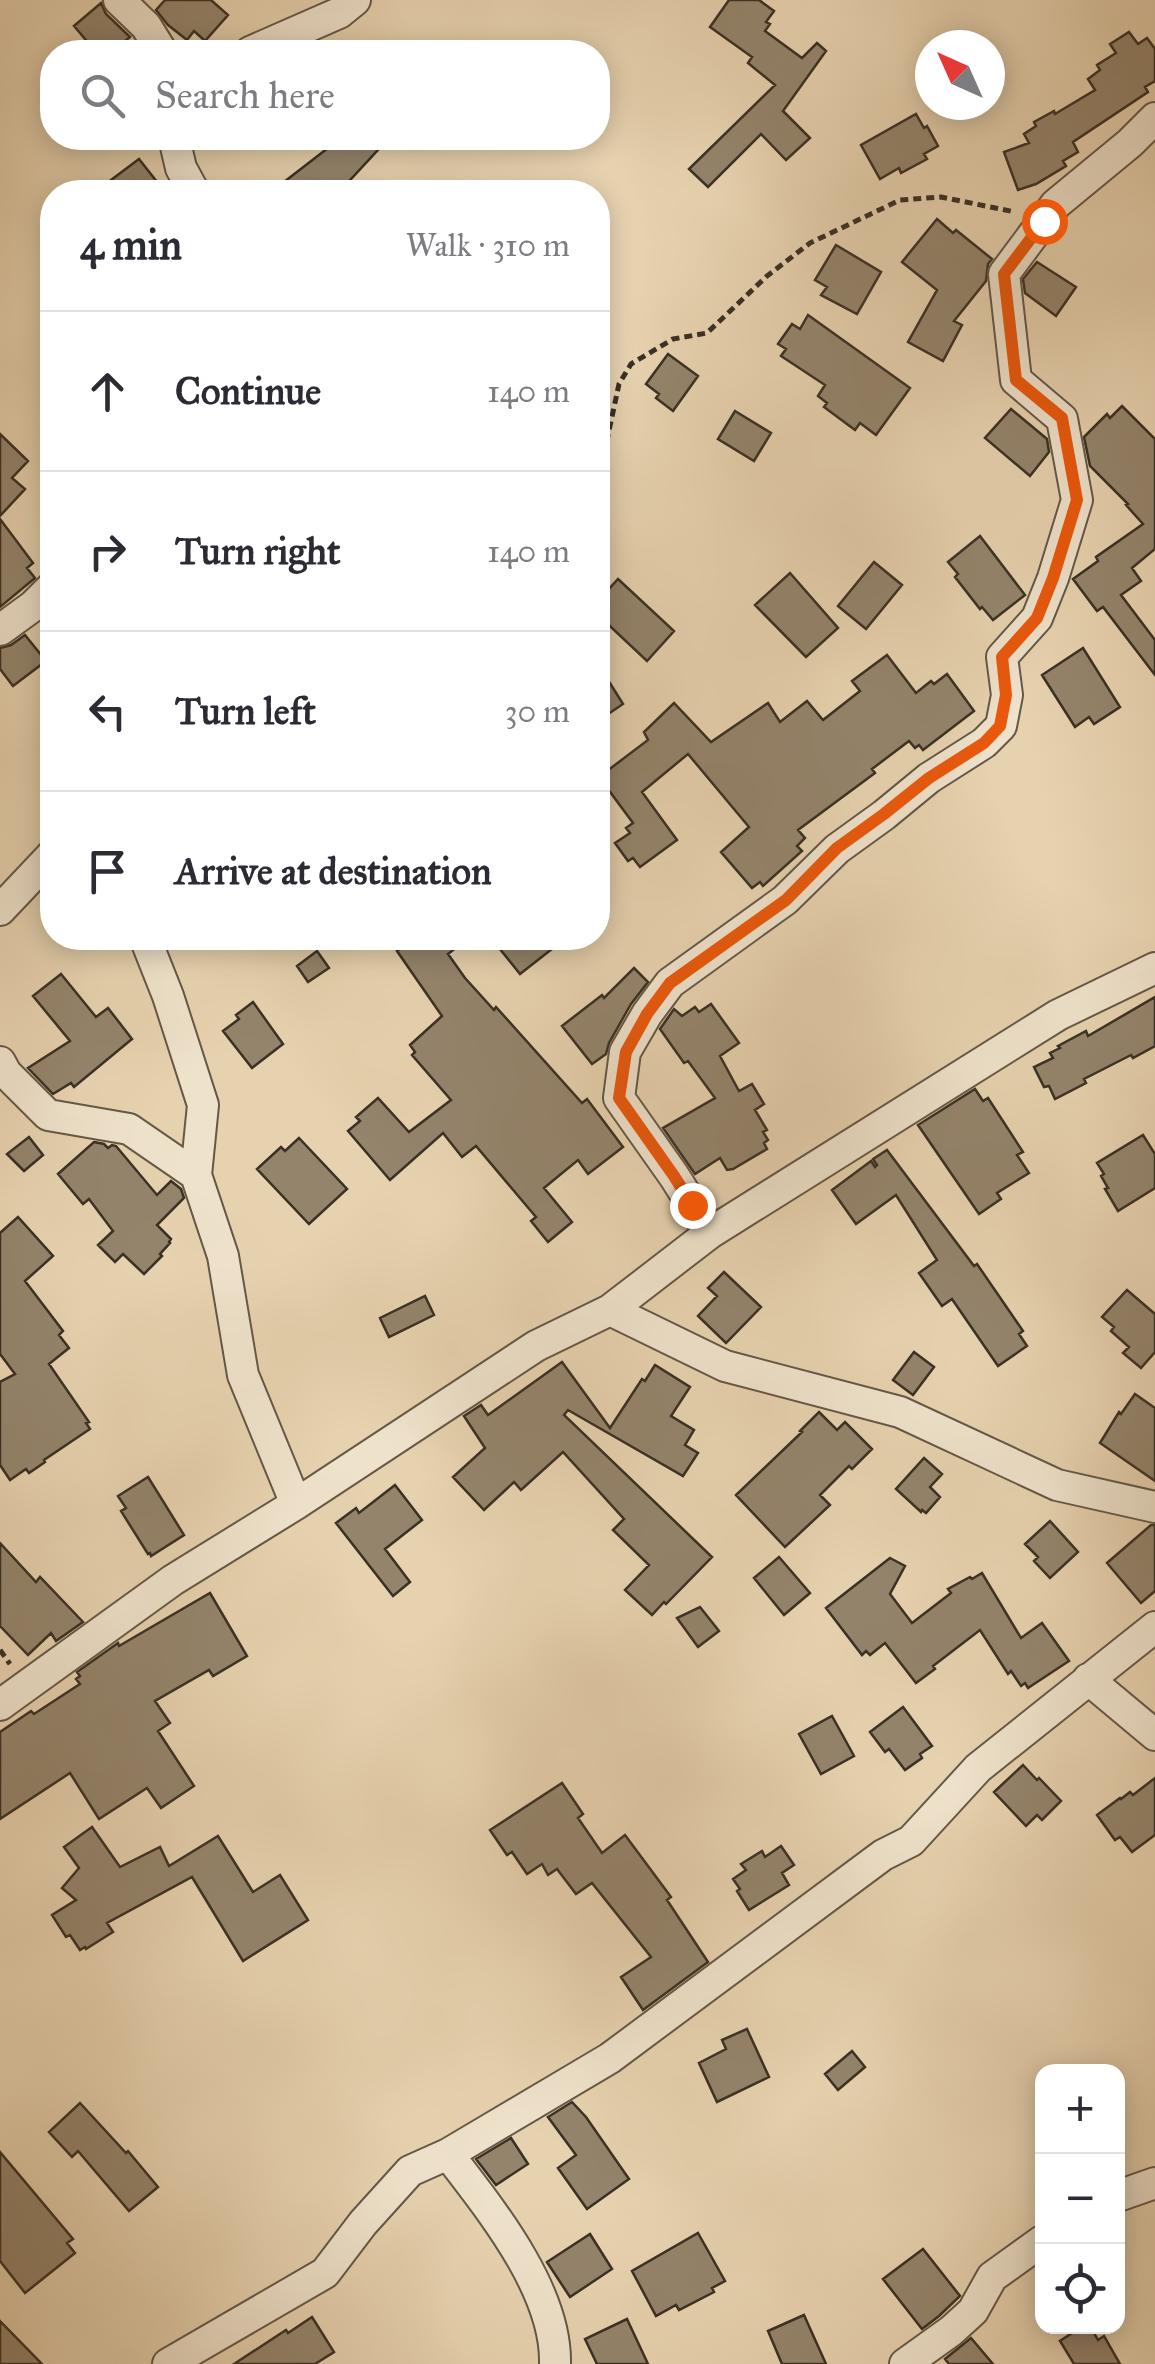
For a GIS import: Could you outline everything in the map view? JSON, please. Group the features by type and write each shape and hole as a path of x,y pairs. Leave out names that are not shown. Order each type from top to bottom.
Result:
{"street":[{"path":"119,0 155,40"},
{"path":"277,40 339,13 355,0"},
{"path":"710,1233 619,1098 626,1052 670,983 786,900 837,848 929,778 984,743 1000,726 1006,695 1002,657 1037,618 1077,500 1062,418 1016,380 1004,274 1056,204 1155,118"},
{"path":"176,150 187,180"},
{"path":"0,630 40,599"},
{"path":"0,910 40,868"},
{"path":"150,950 204,1105 196,1176 223,1256 243,1375 296,1504"},
{"path":"0,1705 173,1580 536,1346 610,1310 710,1233 1058,1015 1155,968"},
{"path":"0,1062 48,1116 130,1128 196,1176"},
{"path":"610,1310 725,1366 900,1412 1057,1484 1155,1506"},
{"path":"168,2364 325,2273 410,2171 448,2154 610,2058 882,1855 911,1842 978,1768 1155,1628"},
{"path":"1088,1680 1155,1735"},
{"path":"448,2154 486,2204 535,2282 556,2344 556,2364"},
{"path":"1125,2194 1155,2183"},
{"path":"905,2364 951,2331 973,2311 992,2277 1038,2244"}],"path":[{"path":"610,425 618,384 632,364 673,340 707,332 766,276 810,243 900,200 941,197 1007,209 1044,221"}],"building":[{"path":"165,0 211,0 228,15 206,40 194,31 187,40 156,10"},
{"path":"729,0 759,0 774,11 765,31 802,58 817,43 826,51 783,111 810,138 786,160 761,134 708,187 689,169 775,85 748,63 752,57 710,27"},
{"path":"101,3 106,14 130,37 86,40 74,26"},
{"path":"1129,32 1138,44 1147,38 1155,49 1155,81 1145,87 1148,92 1073,142 1078,152 1063,161 1066,166 1018,190 1004,152 1029,143 1024,134 1036,126 1034,122 1095,90 1088,79 1100,70 1097,65 1116,53 1110,44"},
{"path":"915,115 915,120 924,128 927,126 938,146 924,154 927,159 880,179 861,145"},
{"path":"325,150 378,150 350,180 287,180"},
{"path":"139,159 156,180 111,180"},
{"path":"937,219 992,259 986,281 954,321 962,325 943,361 908,342 937,290 902,262"},
{"path":"836,245 881,272 857,314 821,295 827,287 815,280"},
{"path":"1037,262 1076,287 1056,316 1025,293 1023,279"},
{"path":"808,315 910,388 876,435 860,423 855,430 824,407 827,403 818,396 825,385 781,356 786,349 778,344 792,324 800,329"},
{"path":"668,354 698,376 673,411 646,384"},
{"path":"1122,406 1155,439 1155,549 1132,568 1141,581 1121,595 1155,640 1155,675 1103,607 1097,611 1073,579 1098,561 1096,557 1143,524 1090,466 1084,437 1107,414 1110,418"},
{"path":"1011,409 1047,439 1049,452 1030,476 985,438"},
{"path":"735,411 771,433 754,461 718,439"},
{"path":"0,434 28,461 12,478 25,489 0,516"},
{"path":"0,519 33,563 27,568 35,578 0,607"},
{"path":"980,536 1025,595 993,620 955,577 958,574 948,562"},
{"path":"874,562 902,585 866,629 838,606"},
{"path":"790,573 838,628 806,657 755,605"},
{"path":"618,579 674,631 647,661 610,626 610,588"},
{"path":"25,635 40,654 40,666 13,686 0,669 0,648"},
{"path":"1083,648 1120,707 1094,724 1089,717 1075,727 1042,675"},
{"path":"887,655 916,693 947,674 974,711 923,750 909,741 872,769 875,773 798,830 805,838 797,846 802,851 763,886 760,882 752,888 721,852 749,827 688,754 642,792 677,840 640,867 633,858 628,861 615,843 630,833 626,828 633,823 610,792 610,769 648,740 644,732 674,703 711,742 768,703 780,722 807,701 823,720 860,691 852,681"},
{"path":"610,683 623,704 610,713"},
{"path":"453,950 448,954 465,978 582,1103 587,1099 623,1147 588,1174 578,1160 544,1188 572,1222 548,1242 531,1221 536,1217 476,1146 462,1157 443,1133 390,1180 348,1131 360,1121 356,1117 378,1098 409,1132 451,1100 412,1055 415,1052 410,1045 442,1016 397,951"},
{"path":"501,950 551,950 520,974"},
{"path":"317,951 329,968 308,982 297,966"},
{"path":"634,968 648,982 631,1004 606,1054 592,1064 562,1026 602,995 604,998"},
{"path":"61,974 96,1017 108,1008 132,1039 74,1087 71,1083 53,1094 28,1068 70,1041 33,996"},
{"path":"1155,997 1155,1046 1084,1079 1086,1083 1055,1099 1049,1086 1044,1087 1034,1067 1053,1058 1050,1053 1058,1046 1086,1031 1088,1036"},
{"path":"253,1002 283,1044 252,1068 223,1031"},
{"path":"711,1004 739,1043 720,1056 739,1091 752,1084 764,1104 755,1110 767,1130 763,1132 768,1140 764,1143 767,1149 733,1169 727,1170 720,1158 695,1174 663,1128 715,1098 660,1029 674,1009 682,1016 695,1007 699,1012"},
{"path":"975,1089 983,1101 988,1098 1023,1152 1017,1155 1029,1173 997,1193 1001,1199 979,1214 918,1125"},
{"path":"1143,1135 1155,1154 1155,1188 1118,1211 1105,1189 1108,1188 1101,1176 1104,1174 1097,1163"},
{"path":"29,1137 43,1155 24,1171 7,1154"},
{"path":"299,1138 347,1189 309,1224 257,1169 281,1147 285,1151"},
{"path":"94,1142 108,1148 116,1146 157,1195 171,1181 181,1189 184,1198 157,1225 171,1239 170,1243 144,1274 123,1254 115,1262 98,1245 113,1231 89,1199 83,1204 58,1174"},
{"path":"887,1150 974,1266 977,1264 1023,1331 1019,1334 1027,1346 998,1366 952,1299 942,1306 919,1273 937,1260 896,1195 856,1224 832,1190 871,1161 875,1167 873,1159"},
{"path":"18,1217 53,1256 25,1281 63,1331 59,1335 69,1348 49,1364 90,1429 29,1473 26,1469 10,1480 0,1465 0,1382 15,1374 0,1354 0,1233"},
{"path":"724,1272 761,1307 726,1343 698,1316 717,1296 708,1288"},
{"path":"1127,1290 1155,1314 1155,1352 1141,1368 1123,1353 1129,1347 1102,1317"},
{"path":"425,1296 434,1315 389,1337 380,1318"},
{"path":"914,1352 934,1367 913,1395 893,1380"},
{"path":"562,1362 610,1428 655,1365 690,1387 671,1416 694,1430 685,1445 698,1453 683,1476 568,1410 564,1415 712,1557 652,1615 625,1590 649,1565 613,1530 624,1519 563,1452 521,1490 514,1482 484,1510 453,1477 485,1448 464,1416 481,1405 488,1415"},
{"path":"1135,1394 1155,1408 1155,1481 1100,1443"},
{"path":"819,1412 837,1430 845,1422 872,1449 820,1495 830,1505 785,1547 736,1495"},
{"path":"924,1458 942,1474 930,1487 940,1497 926,1513 896,1489"},
{"path":"148,1477 184,1535 151,1556 121,1511 126,1508 118,1496"},
{"path":"395,1485 422,1520 385,1549 410,1582 393,1596 336,1523 356,1508 359,1513"},
{"path":"1050,1521 1078,1552 1050,1578 1025,1544"},
{"path":"1155,1525 1155,1591 1141,1603 1107,1563"},
{"path":"0,1543 36,1582 40,1577 83,1622 56,1641 51,1633 28,1655 0,1626"},
{"path":"779,1557 810,1593 784,1615 754,1578"},
{"path":"890,1558 905,1566 890,1594 912,1623 951,1593 948,1589 982,1573 1021,1638 1042,1623 1069,1661 1028,1688 1025,1683 1021,1686 1011,1671 1008,1674 980,1630 916,1683 885,1643 870,1655 866,1651 862,1655 826,1608"},
{"path":"210,1593 247,1656 213,1676 209,1670 155,1701 170,1723 158,1731 194,1786 161,1808 147,1788 99,1819 70,1773 0,1819 0,1732 80,1684 77,1672 118,1643 119,1646"},
{"path":"700,1607 719,1631 698,1647 677,1618"},
{"path":"903,1707 932,1746 905,1770 870,1732"},
{"path":"832,1716 854,1756 821,1774 799,1734"},
{"path":"1023,1765 1061,1801 1042,1820 1037,1815 1026,1826 994,1792"},
{"path":"1155,1778 1155,1835 1132,1852 1120,1837 1115,1840 1097,1815"},
{"path":"562,1783 583,1814 578,1818 602,1853 625,1835 671,1897 667,1900 708,1962 643,2010 621,1977 651,1957 592,1883 576,1894 557,1869 548,1875 542,1864 527,1874 512,1852 507,1855 490,1830"},
{"path":"92,1827 120,1867 160,1847 169,1866 218,1836 253,1892 280,1875 308,1920 243,1961 192,1877 107,1923 113,1932 80,1950 52,1915 76,1900 62,1888 79,1868 64,1847"},
{"path":"781,1846 794,1865 782,1873 789,1885 749,1910 733,1879 746,1870 741,1864 762,1851 765,1857"},
{"path":"747,2029 769,2077 717,2102 699,2063 726,2049 722,2040"},
{"path":"852,2051 865,2067 838,2090 825,2074"},
{"path":"572,2102 629,2179 587,2209 558,2168 576,2155 548,2117"},
{"path":"80,2103 158,2187 129,2211 78,2151 72,2157 49,2132"},
{"path":"511,2138 528,2164 496,2185 476,2159"},
{"path":"0,2152 73,2239 67,2243 75,2253 25,2293 0,2261"},
{"path":"698,2233 725,2281 712,2288 714,2292 679,2310 676,2305 656,2316 632,2271"},
{"path":"590,2234 612,2269 570,2297 547,2262"},
{"path":"923,2249 960,2296 922,2329 883,2279"},
{"path":"804,2315 826,2364 782,2364 768,2331"},
{"path":"312,2317 334,2352 315,2364 234,2364 286,2330 288,2333"},
{"path":"627,2319 648,2364 597,2364 585,2339"},
{"path":"0,2321 42,2364 0,2364"},
{"path":"1071,2334 1095,2334 1098,2340 1104,2336 1120,2364 1074,2364 1060,2341"},
{"path":"971,2338 993,2364 949,2364 945,2359"}],"route":[{"path":"692,1205 619,1098 626,1052 647,1014 670,983 786,900 837,848 929,778 984,743 1000,726 1006,695 1002,657 1037,618 1053,578 1077,500 1062,418 1016,380 1004,274 1044,221"}]}
